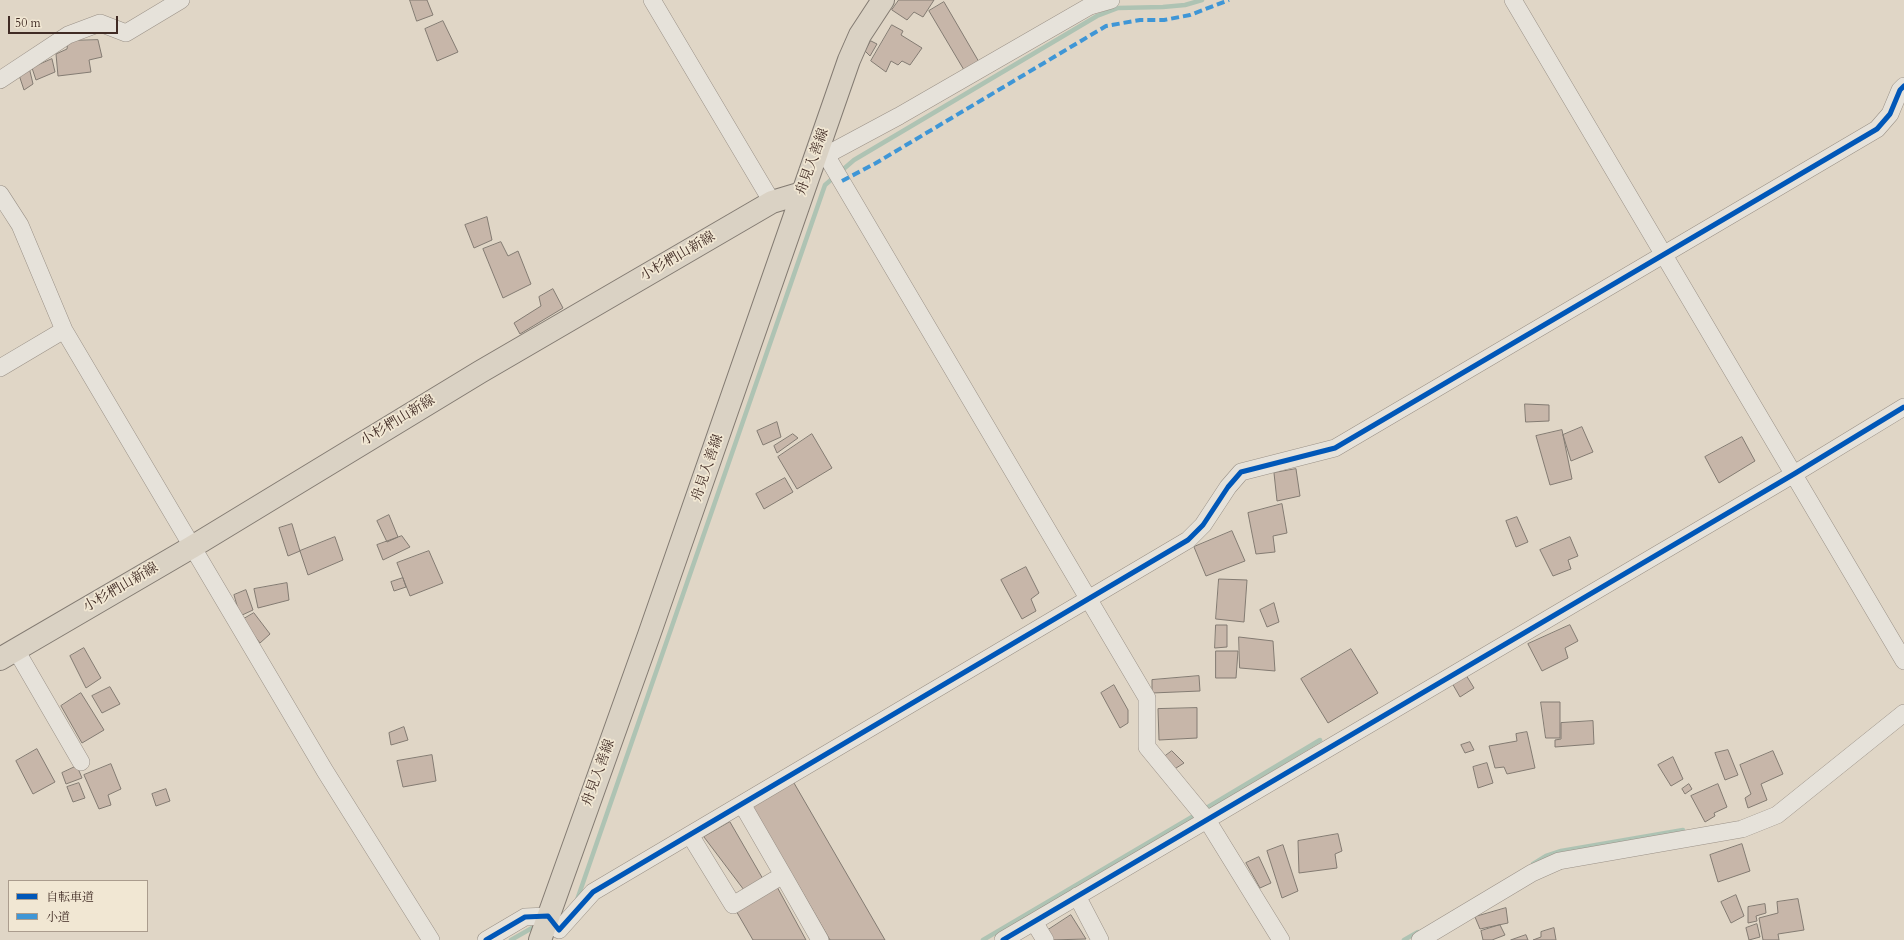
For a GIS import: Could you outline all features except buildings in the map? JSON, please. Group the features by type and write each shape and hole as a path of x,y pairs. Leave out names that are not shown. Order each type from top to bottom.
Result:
{"main road":[{"name":"舟見入善線","path":"540,940 660,605 802,192 820,158 849,60 860,35 883,0"},
{"name":"小杉椚山新線","path":"8,655 192,547 480,372 772,202 802,192"}],"street":[{"path":"0,80 68,35 100,24 126,34 182,0"},
{"path":"652,0 772,202"},
{"path":"1111,0 1090,6 899,116 820,158 1147,698 1148,747 1207,820 1281,940"},
{"path":"1513,0 1904,661"},
{"path":"486,940 525,917 548,916 559,930 594,892 1188,540 1204,525 1228,487 1241,472 1334,448 1877,129 1890,114 1900,90 1904,86"},
{"path":"0,194 20,225 64,330 325,771 431,940"},
{"path":"0,368 64,330"},
{"path":"1003,940 1794,474 1904,406"},
{"path":"8,655 81,762"},
{"path":"1420,940 1532,873 1558,861 1742,829 1776,815 1904,713"},
{"path":"742,804 820,940"},
{"path":"690,835 733,905 783,875"},
{"path":"1077,896 1100,940"},
{"path":"1034,922 1046,940"}],"waterway":[{"path":"577,900 825,185 854,160 1097,16 1118,8 1185,5 1202,0"},
{"path":"1203,810 1320,740"},
{"path":"983,940 1197,814"},
{"path":"1533,864 1546,856 1561,851 1683,830"},
{"path":"511,940 532,928"},
{"path":"1404,940 1418,932"}],"marked path":[{"path":"842,181 876,163 1106,26 1140,20 1164,20 1190,15 1229,0"}],"cycle path":[{"path":"486,940 525,917 548,916 559,930 593,892 1188,540 1203,525 1228,487 1241,472 1335,448 1877,129 1890,114 1900,90 1904,86"},
{"path":"1003,940 1794,474 1904,407"}]}
